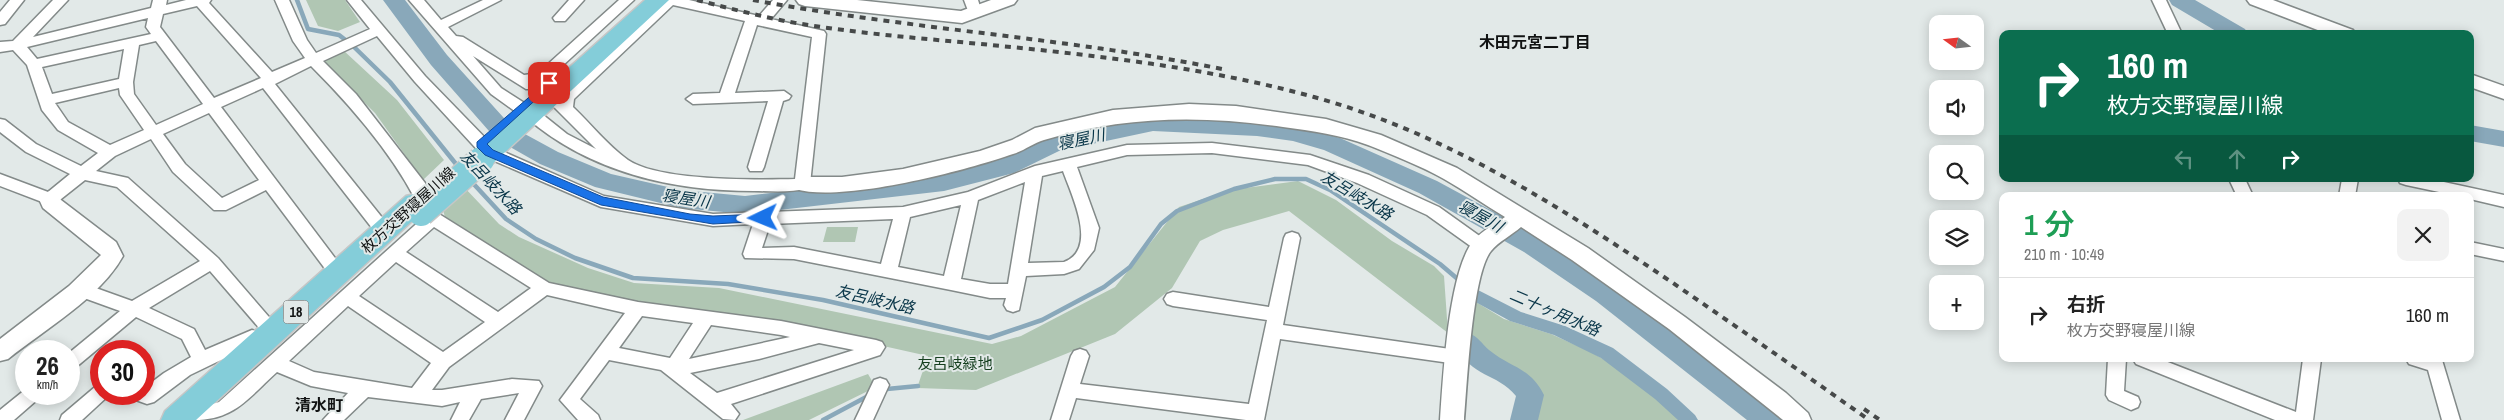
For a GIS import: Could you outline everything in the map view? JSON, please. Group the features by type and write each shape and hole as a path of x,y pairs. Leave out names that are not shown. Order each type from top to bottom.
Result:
{"main road":[{"name":"枚方交野寝屋川線","path":"525,113 640,0"},
{"name":"枚方交野寝屋川線","path":"191,418 483,150 658,0"}],"street":[{"path":"0,21 17,0"},
{"path":"17,46 61,0"},
{"path":"0,47 17,46 158,6 202,0 268,81 378,224"},
{"path":"282,0 300,41 314,61 351,98 422,205 544,288 638,309 781,328 876,347 874,350 714,402"},
{"path":"354,0 483,150 601,201 690,218 713,220 903,214 971,197 1035,172 1127,150 1212,148 1310,160 1363,179 1433,211 1482,246"},
{"path":"416,0 496,91 556,136 598,158 641,172 691,182 742,187 842,184 903,176 983,157 1019,145 1035,135 1113,117 1189,111 1236,113 1326,126 1374,140 1450,173 1580,254 1677,322 1777,400 1799,420"},
{"path":"443,29 494,0"},
{"path":"560,18 577,0"},
{"path":"443,29 527,84 542,77 627,0"},
{"path":"625,166 594,140 561,105 567,96 670,0 819,34 802,184"},
{"path":"726,98 756,21 780,0"},
{"path":"813,1 962,16 973,7 1008,0"},
{"path":"2158,0 2173,30"},
{"path":"2256,0 2335,30"},
{"path":"158,6 153,27 332,266"},
{"path":"50,198 109,152 379,30"},
{"path":"34,64 160,36"},
{"path":"132,43 126,82 127,95 179,168 220,206 269,182"},
{"path":"17,46 34,64 50,110 63,126 109,152"},
{"path":"46,100 126,82"},
{"path":"2474,82 2504,93"},
{"path":"693,99 781,96 756,166"},
{"path":"0,124 31,148 83,174 122,182 212,262 266,324"},
{"path":"1019,270 1064,268 1074,265 1086,250 1091,228 1068,164"},
{"path":"763,218 751,254 794,253 990,291 1014,298 1035,172"},
{"path":"0,180 50,198"},
{"path":"2419,182 2461,192"},
{"path":"2474,195 2504,202"},
{"path":"951,284 971,197"},
{"path":"0,352 79,290 108,264 112,256 108,248 50,203 50,198"},
{"path":"172,420 193,391 378,224 422,205"},
{"path":"191,418 226,408 395,253 422,205"},
{"path":"888,271 903,214"},
{"path":"1452,420 1457,357 1469,273 1482,246 1520,217"},
{"path":"1069,390 1256,416 1292,238"},
{"path":"2474,249 2504,255"},
{"path":"395,253 498,320"},
{"path":"80,354 134,309 212,262"},
{"path":"416,396 443,362 544,288"},
{"path":"79,290 134,309 188,334 201,360"},
{"path":"347,297 443,362"},
{"path":"1173,299 1275,323 1457,357"},
{"path":"591,420 569,400 638,309"},
{"path":"673,369 706,318"},
{"path":"673,369 759,352 819,336"},
{"path":"155,389 161,383 201,360 252,337"},
{"path":"605,352 666,364 730,414"},
{"path":"1060,420 1080,356"},
{"path":"2117,362 2115,395 2132,402"},
{"path":"2150,362 2303,420 2312,362"},
{"path":"2425,362 2436,365 2451,420"},
{"path":"275,363 311,379 416,396 442,398 512,386 533,386 514,420"},
{"path":"864,420 880,384"},
{"path":"332,420 364,388"},
{"path":"460,420 475,392"},
{"path":"69,420 90,402"},
{"path":"1,420 19,405"}],"green space":[{"path":"306,0 345,0 360,22 338,31 318,26"},
{"path":"343,50 397,100 444,160 423,180 375,113 324,63 325,58"},
{"name":"友呂岐緑地","path":"1298,181 1336,200 1392,241 1434,266 1444,276 1448,333 1289,211 1223,230 1200,241 1172,288 1115,334 976,390 917,388 928,356 852,339 633,305 564,290 544,281 446,222 442,205 463,186 499,224 519,237 588,268 634,283 719,288 992,344 1021,336 1115,287 1179,207 1230,190"},
{"path":"827,227 858,227 855,242 823,242"},
{"path":"1476,302 1504,319 1551,334 1591,352 1630,375 1682,420 1526,420 1532,395 1523,381 1473,354 1469,344"},
{"path":"868,374 875,386 874,388 809,420 743,420"}],"waterway":[{"name":"友呂岐水路","path":"297,0 308,29 339,35 352,45 390,82 460,169"},
{"name":"寝屋川","path":"394,0 439,60 504,133 549,158 604,181 681,199 745,205 871,192 944,182 1005,167 1052,144 1153,123 1257,128 1294,133 1332,144 1428,187 1533,245 1605,294 1768,420"},
{"path":"2180,0 2230,30"},
{"path":"2474,134 2504,139"},
{"name":"友呂岐水路","path":"470,180 506,219 536,239 575,258 633,278 728,284 823,300 989,338 1042,320 1104,287 1130,267 1161,224 1177,211 1234,189 1275,179 1306,179 1330,190 1440,264 1460,281"},
{"name":"二十ヶ用水路","path":"1476,295 1516,317 1559,330 1607,353 1661,394 1689,420"},
{"path":"1468,344 1473,353 1480,359 1508,374 1524,386 1530,395 1524,420"},
{"path":"887,389 918,386"},
{"path":"823,420 870,395"}],"railway":[{"path":"697,0 778,20 814,26 1149,63 1273,87 1362,112 1409,130 1455,151 1543,199 1670,281 1869,420"},
{"path":"753,0 870,19 1105,49 1222,69"},
{"path":"1864,409 1880,420"}],"district":[{"name":"木田元宮二丁目","path":"1535,42"},
{"name":"清水町","path":"319,405"}],"route":[{"path":"549,83 480,144 489,152 601,201 690,218 713,220 763,218"}]}
